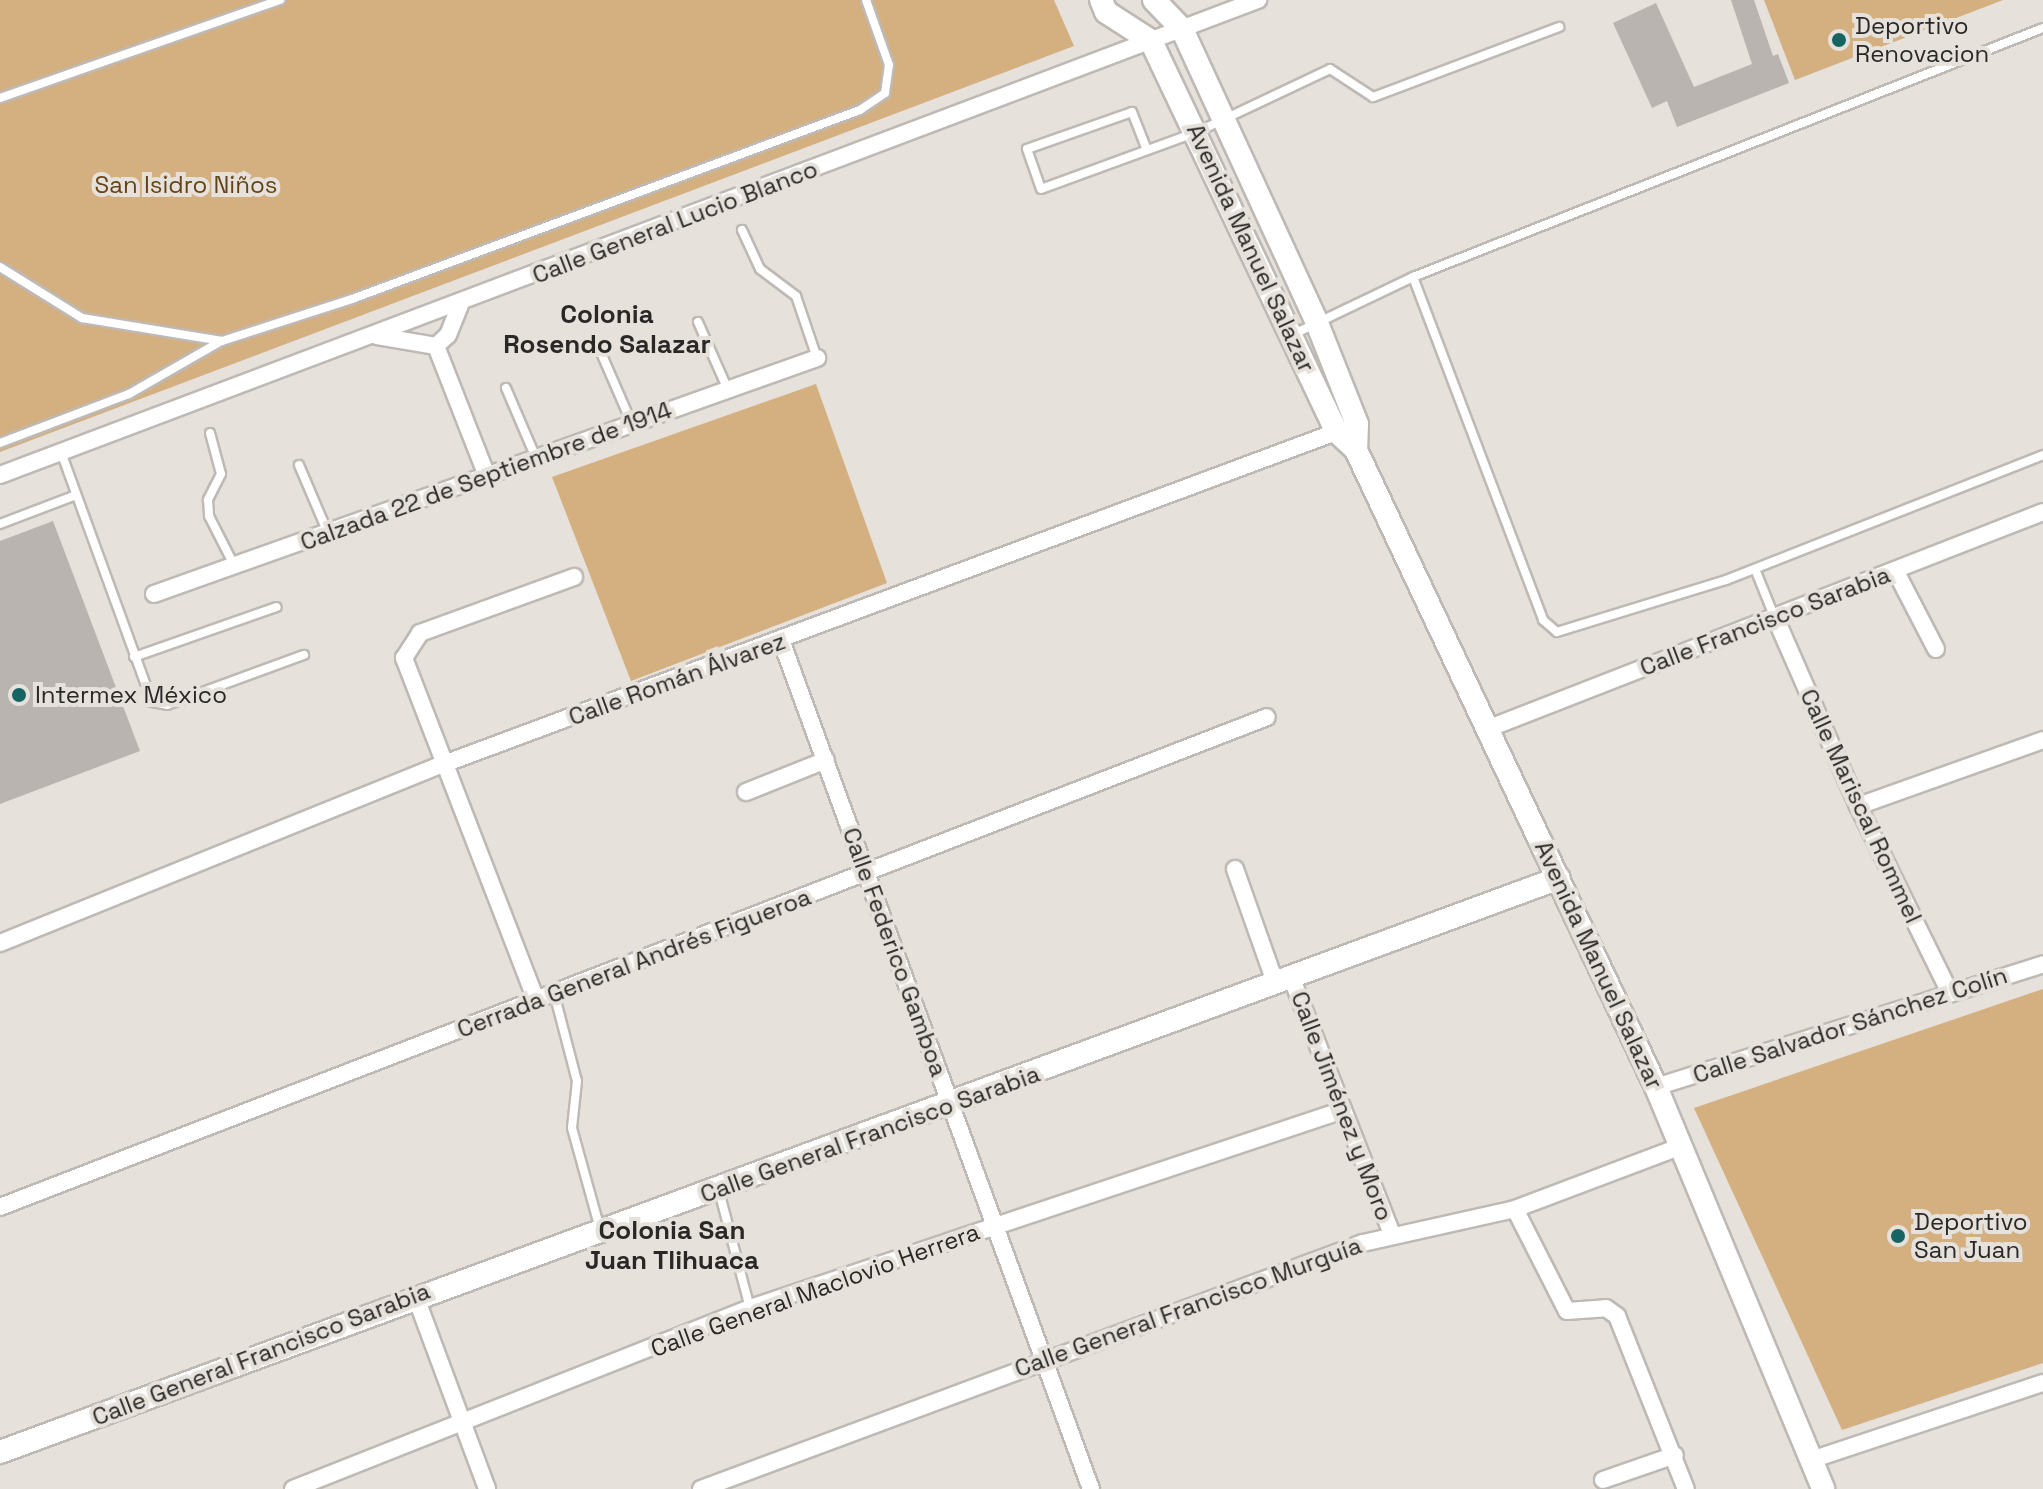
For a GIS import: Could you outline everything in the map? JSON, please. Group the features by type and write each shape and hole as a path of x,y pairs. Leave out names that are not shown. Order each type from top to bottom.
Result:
{"street":[{"path":"1101,0 1106,12 1151,41"},
{"name":"Avenida Manuel Salazar","path":"1154,0 1182,29 1317,323 1356,450 1656,1087 1814,1459 1823,1489"},
{"name":"Calle General Lucio Blanco","path":"0,475 460,305 1258,0"},
{"name":"Avenida Manuel Salazar","path":"1151,41 1237,215 1291,335 1347,428"},
{"path":"1237,215 1262,203"},
{"path":"436,346 448,335 460,305"},
{"path":"377,336 436,346"},
{"path":"436,346 487,476"},
{"name":"Calzada 22 de Septiembre de 1914","path":"154,594 817,358"},
{"name":"Calle Román Álvarez","path":"0,943 441,765 1347,428"},
{"name":"Calle Francisco Sarabia","path":"1487,729 2043,512"},
{"path":"1895,570 1936,649"},
{"path":"536,1000 407,673 408,644 420,633 574,577"},
{"name":"Calle Mariscal Rommel","path":"1775,617 1858,806 1950,993"},
{"name":"Calle Federico Gamboa","path":"781,640 1091,1489"},
{"name":"Cerrada General Andrés Figueroa","path":"0,1207 1267,717"},
{"path":"1858,806 2043,740"},
{"path":"746,792 826,760"},
{"name":"Calle Jiménez y Moro","path":"1235,869 1343,1110 1392,1234"},
{"name":"Calle General Francisco Sarabia","path":"0,1452 415,1295 719,1190 1559,878"},
{"name":"Calle Salvador Sánchez Colín","path":"1656,1087 2043,964"},
{"name":"Calle General Maclovio Herrera","path":"293,1489 750,1308 1343,1110"},
{"name":"Calle General Francisco Murguía","path":"701,1489 1392,1234 1515,1209 1682,1146"},
{"path":"1515,1209 1567,1311 1606,1308 1617,1316 1686,1489"},
{"path":"415,1295 487,1489"},
{"path":"1814,1459 2043,1383"},
{"path":"1603,1480 1675,1455"}],"lane":[{"path":"0,98 280,0"},
{"path":"0,443 129,394 222,341 352,299 860,110 885,93 889,65 866,0"},
{"path":"1147,150 1132,112 1027,149 1041,189 1197,132 1330,69 1373,97 1559,27"},
{"path":"1291,335 1413,277 2041,28 2043,41"},
{"path":"742,230 760,269 796,296 817,358"},
{"path":"0,267 82,318 222,341"},
{"path":"1413,277 1548,628 1567,632 1755,569 2043,455"},
{"path":"698,322 728,390"},
{"path":"602,355 633,424"},
{"path":"506,388 536,458"},
{"path":"210,433 221,474 208,500 209,516 234,566"},
{"path":"61,452 148,696 159,705 304,655"},
{"path":"299,465 328,533"},
{"path":"0,524 76,495"},
{"path":"1755,569 1775,617"},
{"path":"134,657 277,607"},
{"path":"554,993 577,1081 572,1128 601,1231"},
{"path":"719,1190 750,1308"}],"green space":[{"name":"San Isidro Niños","path":"0,0 1054,0 1074,46 0,452"},
{"name":"Deportivo Renovacion","path":"1764,0 2003,0 1795,80"},
{"path":"816,384 887,583 631,681 552,477"},
{"name":"Deportivo San Juan","path":"2043,989 2043,1363 1842,1430 1694,1108"}],"building":[{"path":"1731,0 1754,0 1773,56 1778,54 1789,83 1677,127 1667,101 1652,108 1613,23 1656,3 1694,87 1752,64"},
{"path":"53,521 140,751 0,804 0,541"}],"place":[{"name":"Deportivo Renovacion","path":"1839,40"},
{"name":"Intermex México","path":"19,695"},
{"name":"Deportivo San Juan","path":"1898,1236"}],"district":[{"name":"Colonia Rosendo Salazar","path":"607,330"},
{"name":"Colonia San Juan Tlihuaca","path":"672,1246"}]}
